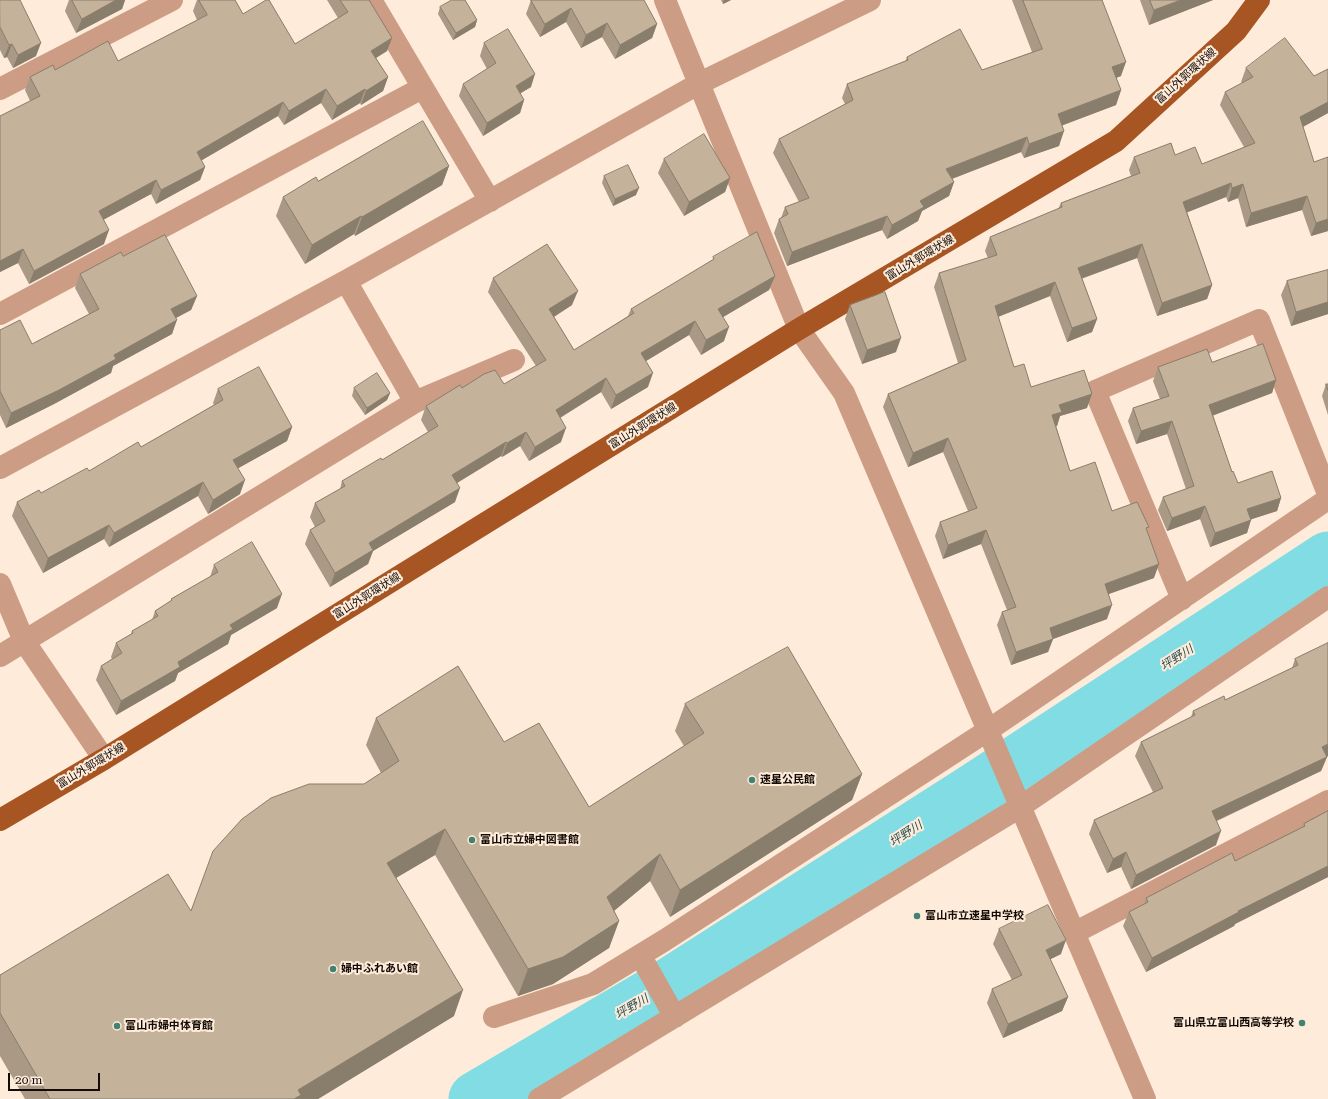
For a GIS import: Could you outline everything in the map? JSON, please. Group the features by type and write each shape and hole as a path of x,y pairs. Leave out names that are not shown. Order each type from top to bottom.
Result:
{"main road":[{"name":"富山外郭環状線","path":"0,820 104,759 799,329 1116,141 1236,31 1259,0"}],"street":[{"path":"0,89 172,0"},
{"path":"370,0 490,201"},
{"path":"666,0 799,329 844,393 1145,1099"},
{"path":"0,468 346,281 700,83 870,0"},
{"path":"0,314 422,88"},
{"path":"346,281 415,402"},
{"path":"1182,599 1095,391 1259,320 1328,494"},
{"path":"0,656 415,402 514,360"},
{"path":"494,1017 593,984 640,955 987,731 1328,499"},
{"path":"0,584 24,641 104,759"},
{"path":"539,1099 1020,807 1328,597"},
{"path":"1074,932 1328,801"},
{"path":"640,955 675,1017"}],"building":[{"path":"0,0 20,0 41,43 18,55 12,44 9,45 0,27"},
{"path":"72,0 116,0 82,19"},
{"path":"199,0 235,0 243,14 266,0 269,0 295,44 348,12 340,0 369,0 392,38 371,51 388,77 366,91 365,89 337,106 326,89 289,111 283,102 197,152 205,167 161,190 156,180 99,211 109,230 34,271 23,249 0,261 0,116 40,96 30,77 53,65 55,70 108,41 118,61 207,15"},
{"path":"452,0 465,0 477,20 456,33 440,7"},
{"path":"531,0 644,0 657,24 620,45 607,23 586,35 571,8 545,24"},
{"path":"1023,0 1102,0 1126,62 1112,67 1121,90 1058,114 1064,131 1029,144 1027,137 946,169 954,182 920,201 924,207 892,225 887,216 792,252 779,219 788,214 785,207 809,198 779,139 853,100 847,84 908,60 907,57 960,29 982,70 1042,49"},
{"path":"1150,0 1181,0 1154,10"},
{"path":"508,29 535,74 516,86 524,100 487,123 463,84 496,63 484,43"},
{"path":"1285,38 1314,76 1328,69 1328,102 1300,117 1314,162 1328,157 1328,219 1316,223 1307,196 1251,213 1243,184 1232,188 1231,183 1183,202 1212,285 1162,303 1142,244 1078,268 1097,319 1072,328 1055,282 995,306 1014,367 1024,364 1031,387 1084,370 1092,394 1059,405 1062,412 1052,415 1070,471 1095,462 1112,511 1137,502 1149,527 1146,528 1159,564 1105,584 1112,605 1050,628 1053,639 1016,652 1002,612 1016,607 986,530 948,545 940,522 977,508 948,438 913,453 888,394 966,360 939,273 997,255 990,237 1062,207 1061,203 1140,173 1134,157 1171,143 1175,155 1195,147 1202,164 1255,143 1225,92 1253,77 1246,68"},
{"path":"423,121 449,166 312,245 283,197 316,177 318,181"},
{"path":"704,134 730,178 689,202 664,159"},
{"path":"628,165 639,188 615,199 604,176"},
{"path":"757,232 775,276 718,309 729,327 706,340 695,321 641,353 653,373 616,395 606,378 556,410 566,428 535,447 526,432 507,443 506,442 452,475 460,488 369,543 373,550 335,573 310,530 325,521 315,503 345,486 342,481 381,458 382,460 438,426 426,406 460,385 462,388 484,374 495,370 504,384 546,360 493,278 547,244 578,291 549,309 574,350 634,313 631,309 714,259 713,257"},
{"path":"165,235 197,296 171,309 177,320 114,355 116,359 59,390 11,413 0,391 0,330 20,320 32,344 99,309 80,274 121,252 123,256"},
{"path":"1328,270 1328,302 1296,312 1287,281"},
{"path":"885,292 901,338 867,350 850,305"},
{"path":"1263,344 1276,380 1209,405 1232,472 1233,471 1238,483 1272,471 1281,498 1247,509 1251,520 1215,533 1205,506 1172,518 1163,497 1194,486 1172,421 1141,431 1133,408 1169,396 1158,367 1207,349 1212,362"},
{"path":"259,367 292,427 233,460 245,480 213,500 203,482 114,533 109,525 48,558 17,502 39,490 41,493 87,468 89,471 138,442 141,447 223,400 218,389"},
{"path":"377,373 390,393 367,408 354,388"},
{"path":"252,542 282,594 230,625 233,629 178,662 180,667 121,701 101,666 122,653 116,643 133,633 132,631 158,616 155,611 172,600 171,599 218,572 214,565"},
{"path":"1328,643 1328,744 1322,747 1327,757 1212,811 1221,831 1136,875 1126,852 1113,859 1094,820 1163,788 1141,742 1195,715 1193,711 1224,696 1225,700 1298,665 1295,659"},
{"path":"788,647 862,774 680,890 660,854 607,897 619,921 563,957 528,969 445,829 387,863 463,990 298,1090 301,1095 294,1099 50,1099 0,1013 0,975 168,874 191,911 213,851 242,819 271,798 309,784 364,784 399,761 376,718 458,666 504,742 539,723 589,807 704,733 685,704"},
{"path":"1328,811 1328,866 1238,911 1239,912 1152,958 1129,912 1148,902 1146,898 1232,853 1235,861 1305,826 1304,824"},
{"path":"1048,905 1066,940 1046,950 1068,997 1008,1024 992,989 1022,975 999,929"}],"waterway":[{"name":"坪野川","path":"476,1099 675,982 974,791 1328,559"}],"place":[{"name":"速星公民館","path":"752,780"},
{"name":"富山市立婦中図書館","path":"472,840"},
{"name":"富山市立速星中学校","path":"917,916"},
{"name":"婦中ふれあい館","path":"333,969"},
{"name":"富山県立富山西高等学校","path":"1302,1023"},
{"name":"富山市婦中体育館","path":"117,1026"}]}
